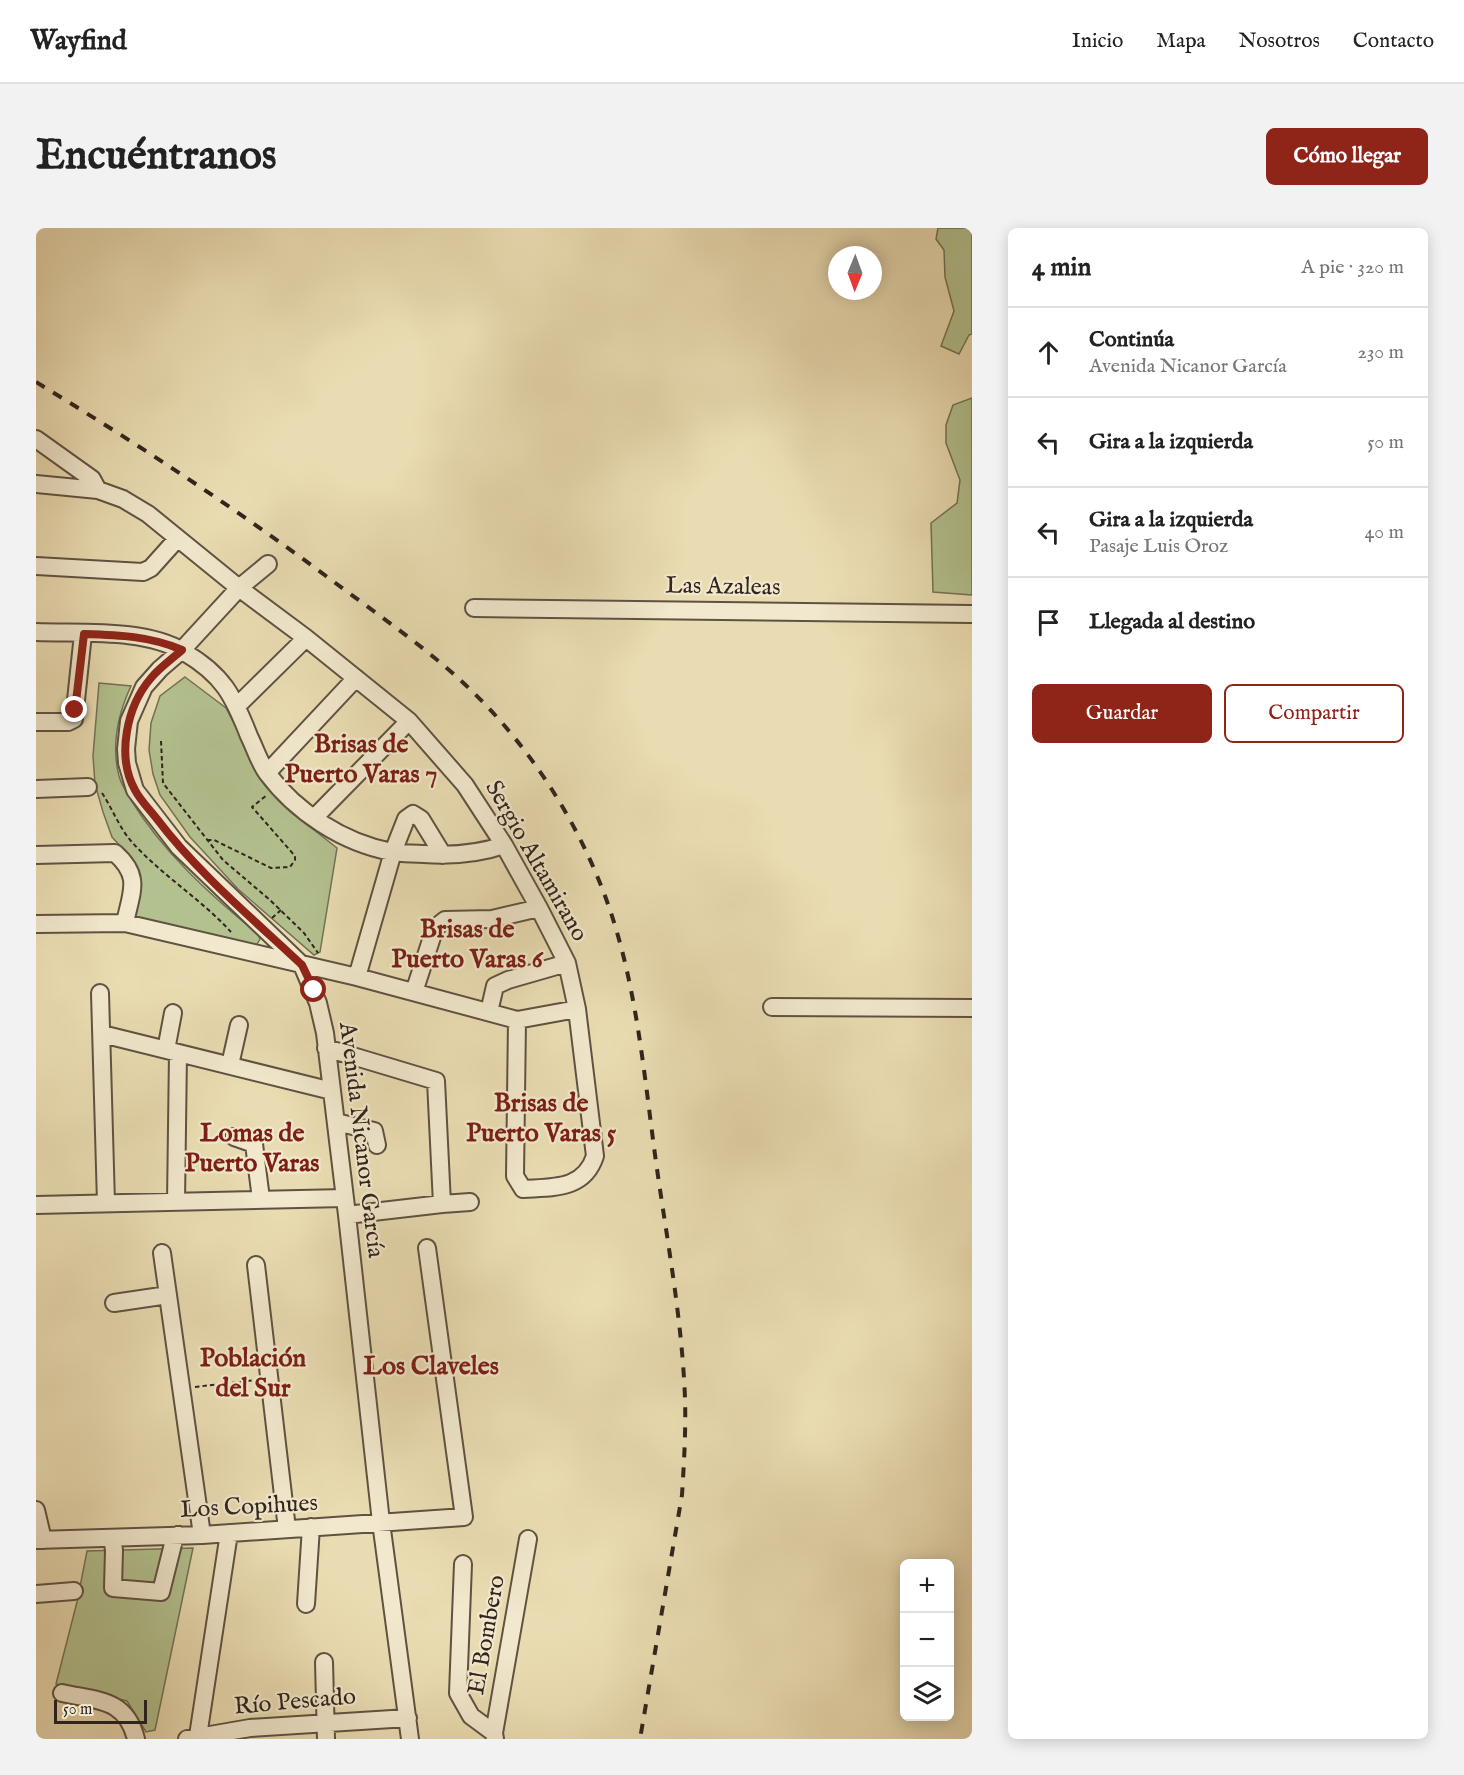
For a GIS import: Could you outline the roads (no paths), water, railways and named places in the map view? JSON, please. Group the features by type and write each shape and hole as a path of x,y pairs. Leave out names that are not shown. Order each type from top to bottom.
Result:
{"street":[{"path":"36,439 92,480 98,490"},
{"name":"Sergio Altamirano","path":"36,484 98,490 123,499 148,514 238,588 306,638 409,721 465,785 504,845 567,963 577,1009 595,1156 591,1167 583,1177 561,1186 523,1189 515,1176 517,1020"},
{"path":"36,566 143,572 151,568 177,539"},
{"name":"Avenida Nicanor García","path":"268,564 238,588 182,650 152,678 133,709 126,748 130,776 135,790 178,847 302,965 318,1003 336,1122 381,1522 410,1739"},
{"name":"Las Azaleas","path":"474,608 972,614"},
{"path":"36,632 134,637 182,650 217,676 229,690 267,773 314,818 352,839 393,852 443,855 470,854 504,845"},
{"path":"36,722 68,722 74,719 84,634"},
{"path":"237,706 306,638"},
{"path":"267,773 356,678"},
{"path":"314,818 409,721"},
{"path":"36,789 88,787"},
{"path":"357,977 393,852 406,819 413,814 421,819 443,855"},
{"path":"36,855 115,853 129,867 134,879 125,923"},
{"path":"414,992 435,928 439,923 445,920 492,919 539,908"},
{"path":"36,924 125,923 357,977 517,1020 577,1009"},
{"path":"253,954 270,946 268,934"},
{"path":"489,1012 495,986 567,963"},
{"path":"100,993 106,1203"},
{"path":"772,1007 972,1008"},
{"path":"173,1013 176,1202"},
{"path":"230,1065 239,1025"},
{"path":"102,1034 332,1091"},
{"path":"326,1048 436,1081 442,1204"},
{"path":"336,1122 375,1131 376,1145"},
{"path":"234,1137 254,1144 261,1200"},
{"path":"36,1205 345,1198"},
{"path":"347,1215 470,1202"},
{"name":"Los Copihues","path":"39,1540 229,1533 465,1517 427,1248"},
{"path":"162,1253 202,1534"},
{"path":"256,1265 287,1529"},
{"path":"114,1303 168,1295"},
{"path":"36,1510 39,1540"},
{"path":"306,1604 311,1527"},
{"path":"192,1738 229,1533"},
{"path":"112,1538 114,1550 112,1588 162,1592 174,1540 178,1535"},
{"name":"El Bombero","path":"495,1736 528,1539"},
{"path":"464,1564 458,1693 471,1716 495,1736"},
{"path":"36,1593 74,1591"},
{"path":"324,1662 326,1731"},
{"path":"62,1693 112,1704 119,1708 129,1719 136,1739"},
{"name":"Río Pescado","path":"192,1738 326,1731 408,1718"}],"railway":[{"path":"36,382 147,452 291,550 442,664 481,700 522,747 558,799 588,854 612,917 622,951 637,1021 681,1339 685,1398 682,1495 640,1739"}],"district":[{"name":"Brisas de Puerto Varas 7","path":"361,759"},
{"name":"Brisas de Puerto Varas 6","path":"467,944"},
{"name":"Brisas de Puerto Varas 5","path":"541,1118"},
{"name":"Lomas de Puerto Varas","path":"252,1148"},
{"name":"Los Claveles","path":"431,1366"},
{"name":"Población del Sur","path":"253,1373"}]}
